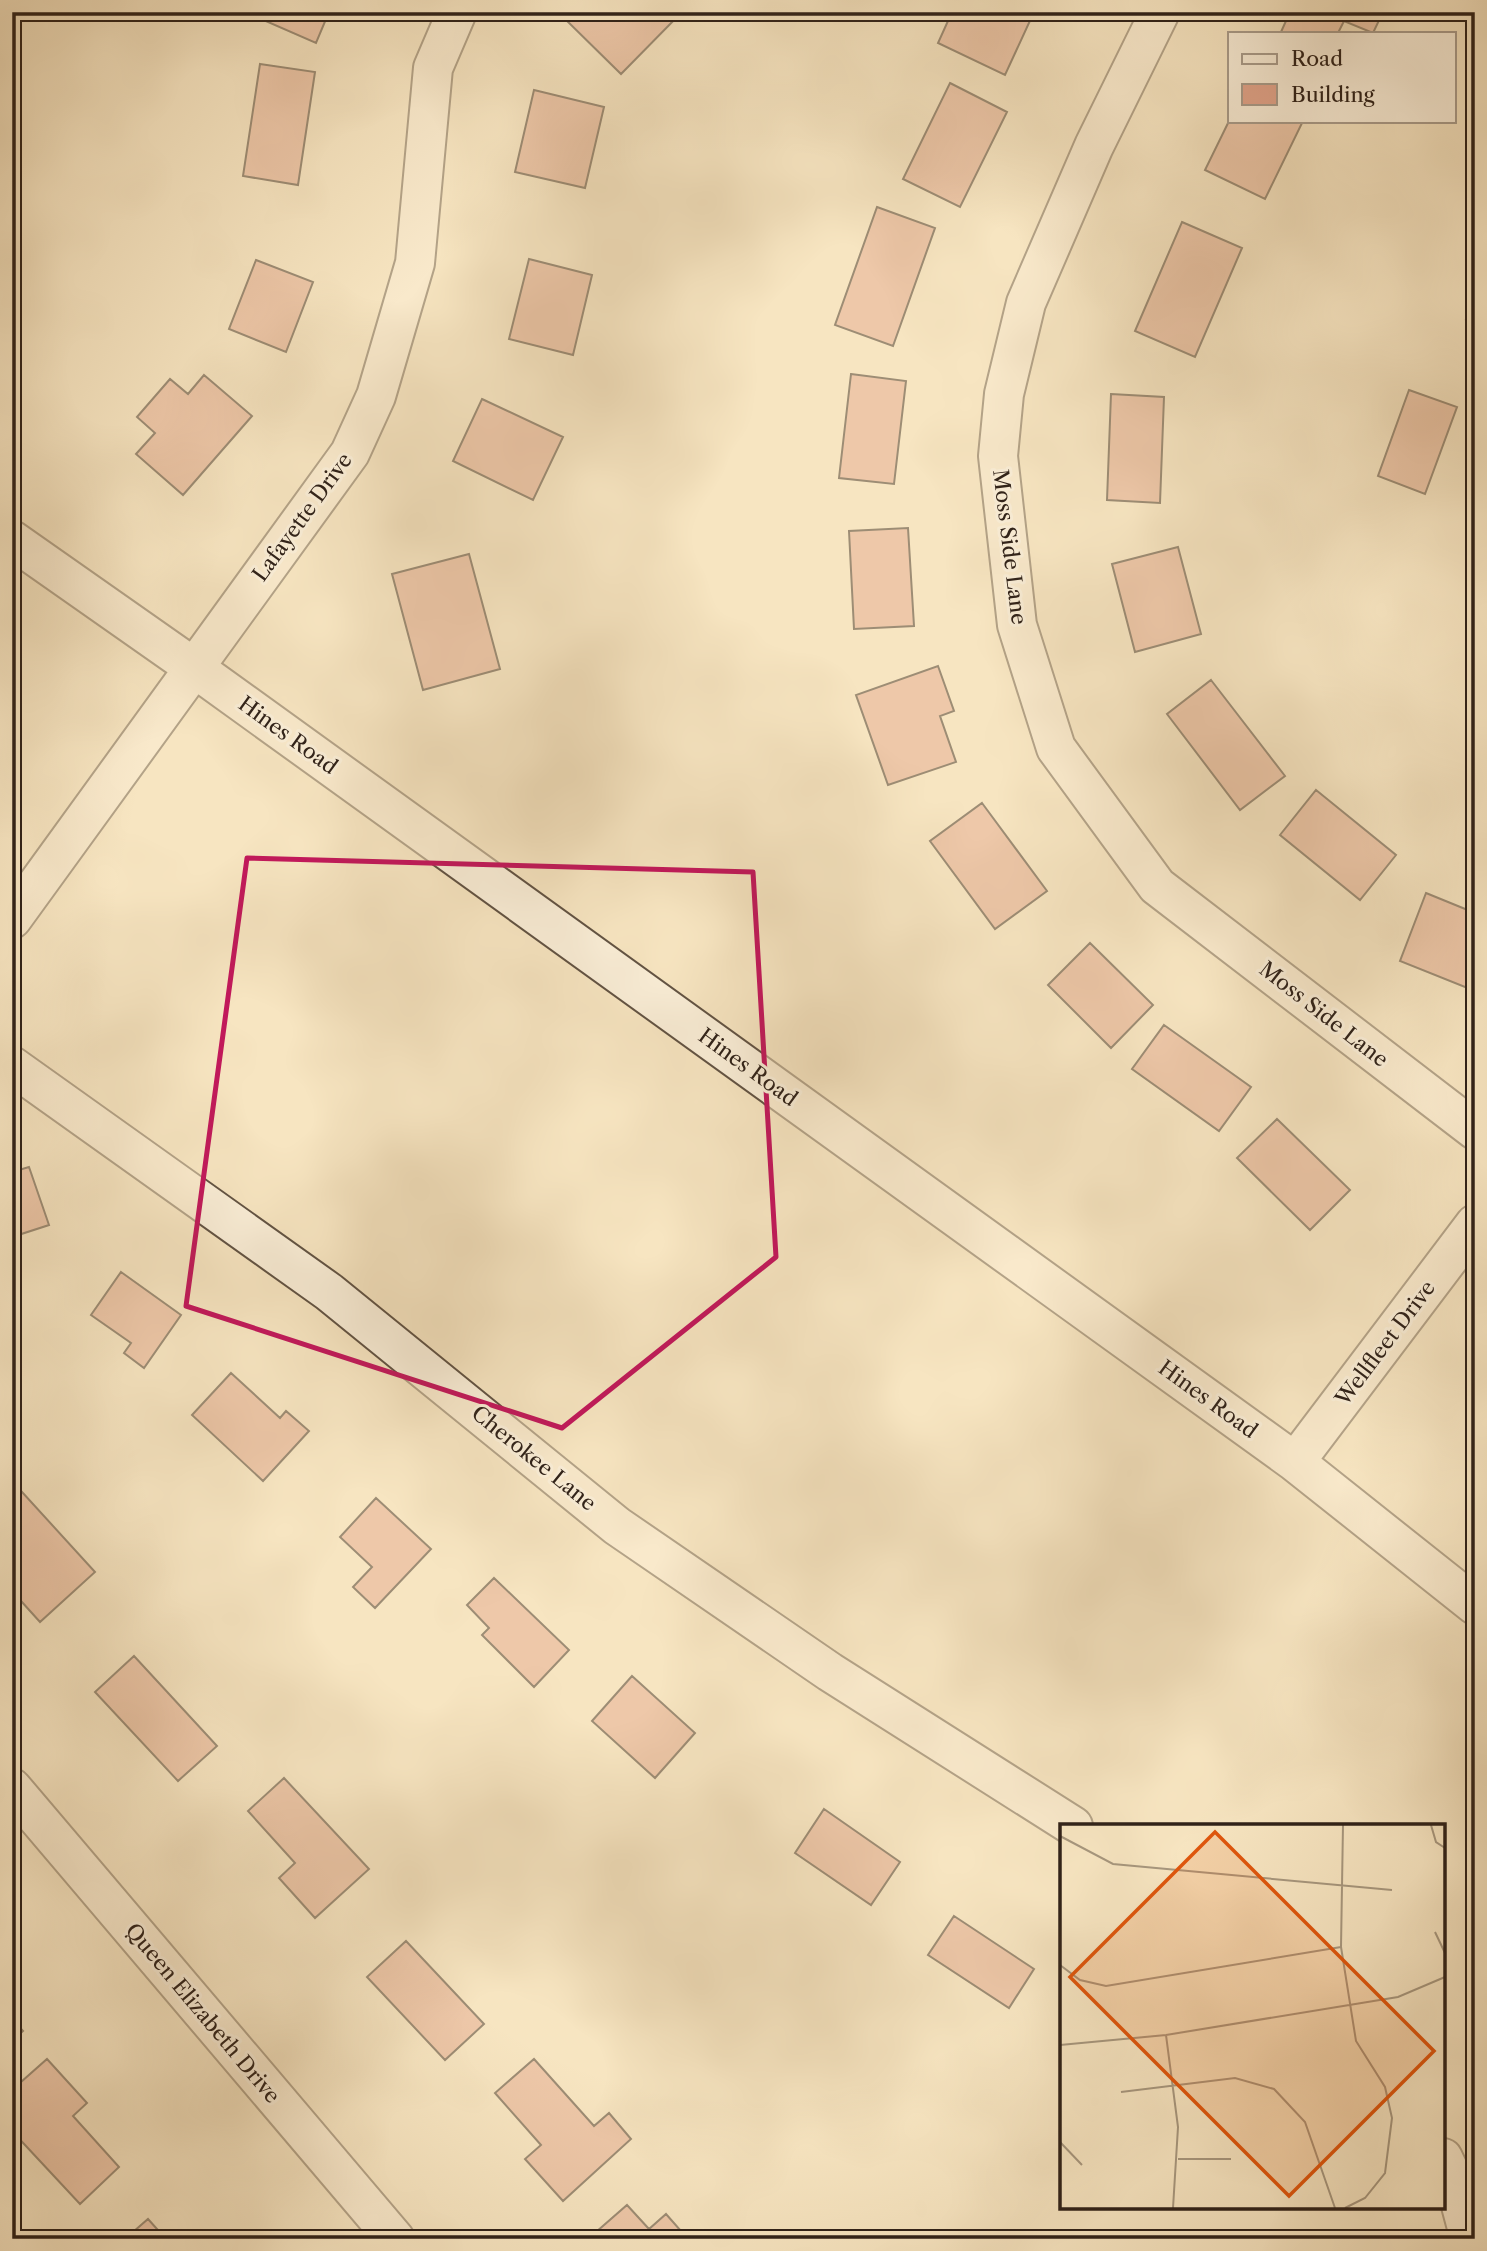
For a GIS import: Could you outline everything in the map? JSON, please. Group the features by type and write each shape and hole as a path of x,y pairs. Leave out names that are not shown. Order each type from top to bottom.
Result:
{"street":[{"name":"Lafayette Drive","path":"12,919 350,453 376,396 415,263 433,68 457,12"},
{"name":"Moss Side Lane","path":"1160,12 1094,146 1026,303 1003,394 998,456 1017,625 1056,748 1157,886 1475,1130"},
{"name":"Hines Road","path":"12,540 193,667 1295,1462 1475,1605"},
{"name":"Cherokee Lane","path":"12,1066 329,1292 617,1526 830,1672 1070,1824"},
{"name":"Wellfleet Drive","path":"1295,1462 1475,1224"},
{"name":"Queen Elizabeth Drive","path":"12,1788 395,2239"},
{"path":"1445,2162 1455,2183 1470,2239"}],"highlighted area":[{"path":"247,858 753,872 776,1257 562,1428 186,1306"}],"building":[{"path":"245,12 329,12 316,43"},
{"path":"568,12 682,12 621,74 563,17"},
{"path":"952,12 1034,12 1005,75 938,43"},
{"path":"1290,12 1383,12 1373,32 1344,21 1338,32 1281,32"},
{"path":"260,64 315,72 298,185 243,176"},
{"path":"950,83 1007,112 960,207 903,179"},
{"path":"534,90 604,107 585,188 515,172"},
{"path":"1229,122 1303,122 1265,199 1205,170"},
{"path":"877,207 935,228 893,346 835,325"},
{"path":"1182,222 1242,248 1195,357 1135,331"},
{"path":"529,259 592,275 573,355 509,339"},
{"path":"256,260 313,282 286,352 229,329"},
{"path":"1475,314 1475,333 1466,320"},
{"path":"851,374 906,381 894,484 839,478"},
{"path":"204,375 252,416 183,495 136,454 155,433 137,417 170,379 188,394"},
{"path":"1409,390 1457,407 1425,494 1378,476"},
{"path":"1111,394 1164,397 1160,503 1107,500"},
{"path":"482,399 563,437 533,500 453,461"},
{"path":"908,528 914,626 854,629 849,531"},
{"path":"1178,547 1201,634 1135,652 1112,564"},
{"path":"469,554 500,669 423,690 392,574"},
{"path":"938,666 954,711 940,716 956,762 888,785 856,695"},
{"path":"1211,680 1285,776 1240,810 1167,714"},
{"path":"1316,790 1396,855 1360,900 1280,835"},
{"path":"982,803 1047,891 995,929 930,841"},
{"path":"1426,893 1475,913 1475,991 1400,961"},
{"path":"1090,943 1153,1005 1111,1048 1048,985"},
{"path":"1164,1025 1251,1087 1219,1131 1132,1069"},
{"path":"1277,1119 1350,1190 1310,1230 1237,1158"},
{"path":"29,1167 49,1225 12,1237 12,1172"},
{"path":"121,1272 181,1315 144,1368 124,1353 131,1343 91,1315"},
{"path":"231,1373 280,1418 286,1411 309,1431 263,1481 192,1415"},
{"path":"12,1481 95,1572 40,1622 12,1591 12,1571 20,1564 12,1555"},
{"path":"376,1498 431,1549 375,1608 353,1587 372,1567 340,1537"},
{"path":"494,1578 569,1650 534,1687 482,1635 489,1628 467,1605"},
{"path":"134,1656 217,1746 178,1781 95,1692"},
{"path":"632,1676 695,1733 655,1778 592,1721"},
{"path":"284,1778 369,1869 315,1918 279,1878 295,1863 248,1811"},
{"path":"824,1809 900,1862 871,1905 795,1853"},
{"path":"954,1916 1034,1969 1009,2008 928,1955"},
{"path":"406,1941 484,2024 445,2060 367,1977"},
{"path":"12,2019 23,2031 12,2041"},
{"path":"47,2059 87,2103 73,2116 119,2167 80,2204 12,2131 12,2090"},
{"path":"534,2059 594,2126 609,2113 631,2139 563,2201 525,2159 541,2145 495,2093"},
{"path":"627,2205 649,2229 666,2214 688,2239 588,2239"},
{"path":"148,2219 166,2239 125,2239"}]}
